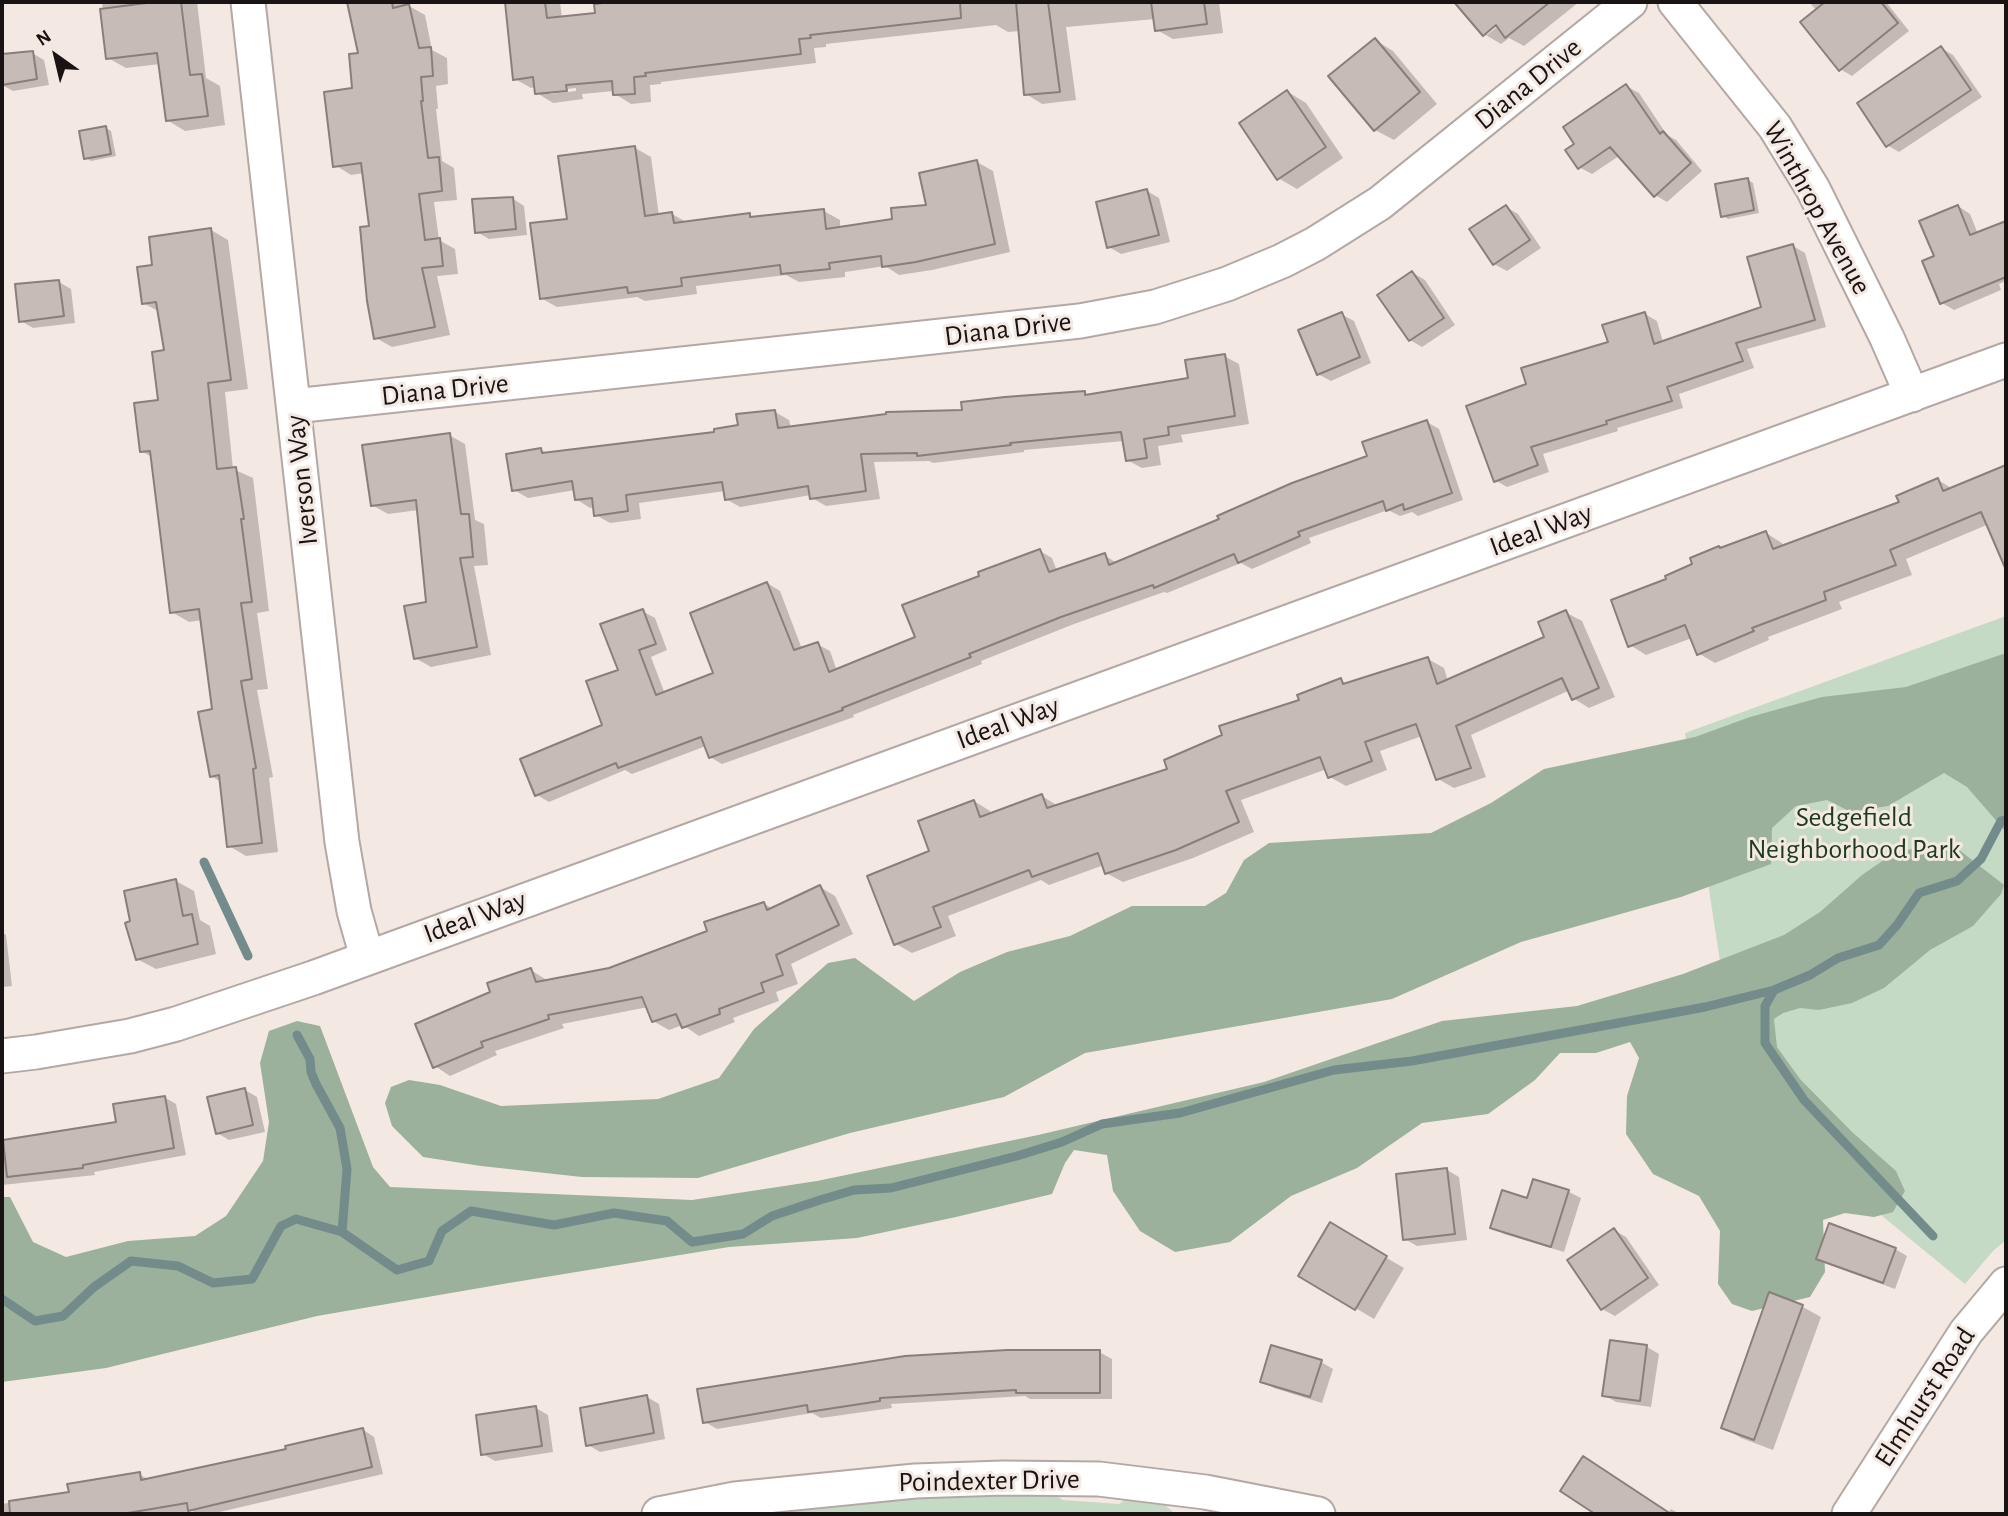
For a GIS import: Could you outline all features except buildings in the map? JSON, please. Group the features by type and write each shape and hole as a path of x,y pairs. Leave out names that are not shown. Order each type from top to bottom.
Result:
{"street":[{"name":"Iverson Way","path":"248,2 342,842 354,911 367,957"},
{"name":"Diana Drive","path":"294,405 667,368 1080,321 1155,307 1227,284 1282,261 1380,203 1630,2"},
{"name":"Winthrop Avenue","path":"1675,2 1775,127 1813,189 1888,338 1912,395"},
{"name":"Ideal Way","path":"2,1056 130,1036 176,1024 313,978 2006,360"},
{"name":"Elmhurst Road","path":"1849,1514 1966,1332 2006,1284"},
{"name":"Poindexter Drive","path":"659,1514 735,1499 915,1480 1003,1478 1099,1479 1202,1503 1318,1514"}],"green space":[{"name":"Sedgefield Neighborhood Park","path":"2006,616 2006,1240 1965,1284 1791,1141 1746,1131 1685,733"},
{"path":"2006,653 2006,832 1967,787 1944,773 1888,806 1851,812 1827,800 1796,806 1772,828 1771,864 1681,897 1521,942 1392,999 1085,1053 1004,1097 850,1133 698,1178 582,1177 423,1157 392,1126 385,1103 391,1087 409,1080 440,1085 501,1106 658,1099 719,1078 754,1029 828,963 855,958 914,1001 960,972 1007,952 1070,936 1132,906 1205,906 1226,893 1244,860 1269,843 1431,833 1491,803 1544,769 1695,737 1750,717 1822,697 1906,687"},
{"path":"1925,845 1958,849 2004,885 2001,894 1973,926 1930,950 1884,988 1852,1003 1819,1010 1800,1008 1774,1019 1777,1047 1800,1079 1852,1132 1896,1171 1905,1191 1893,1212 1874,1217 1845,1213 1823,1220 1825,1272 1810,1297 1752,1311 1732,1304 1718,1284 1720,1231 1699,1196 1653,1174 1626,1134 1627,1096 1639,1058 1630,1042 1596,1053 1560,1053 1535,1080 1488,1114 1422,1123 1357,1168 1291,1196 1230,1242 1175,1252 1140,1231 1113,1191 1107,1155 1074,1150 1065,1163 1052,1194 956,1217 857,1238 729,1247 317,1316 106,1368 2,1382 2,1197 10,1197 33,1242 66,1257 128,1241 195,1236 226,1216 263,1161 269,1122 260,1063 269,1031 297,1021 320,1026 373,1167 390,1187 692,1200 817,1181 1038,1135 1264,1082 1442,1021 1577,1006 1683,974 1784,935 1820,912 1862,875 1891,855"},
{"path":"1055,1495 1063,1500 1119,1504 1126,1499 1164,1504 1175,1514 772,1514 900,1498"}],"waterway":[{"path":"2,1299 35,1321 63,1316 94,1287 131,1261 178,1266 213,1283 252,1279 281,1226 296,1219 342,1232 397,1270 429,1261 442,1231 471,1211 554,1225 614,1213 667,1221 692,1242 743,1234 772,1216 820,1200 854,1190 891,1188 1017,1156 1062,1142 1102,1124 1180,1113 1334,1070 1412,1061 1705,1007 1774,990 1810,975 1838,958 1879,945 1919,893 1957,881 1981,859 2001,821 2006,820"},
{"path":"204,862 248,956"},
{"path":"1774,990 1765,1006 1765,1043 1804,1100 1933,1236"},
{"path":"297,1035 310,1059 316,1084 340,1128 347,1169 342,1232"}]}
